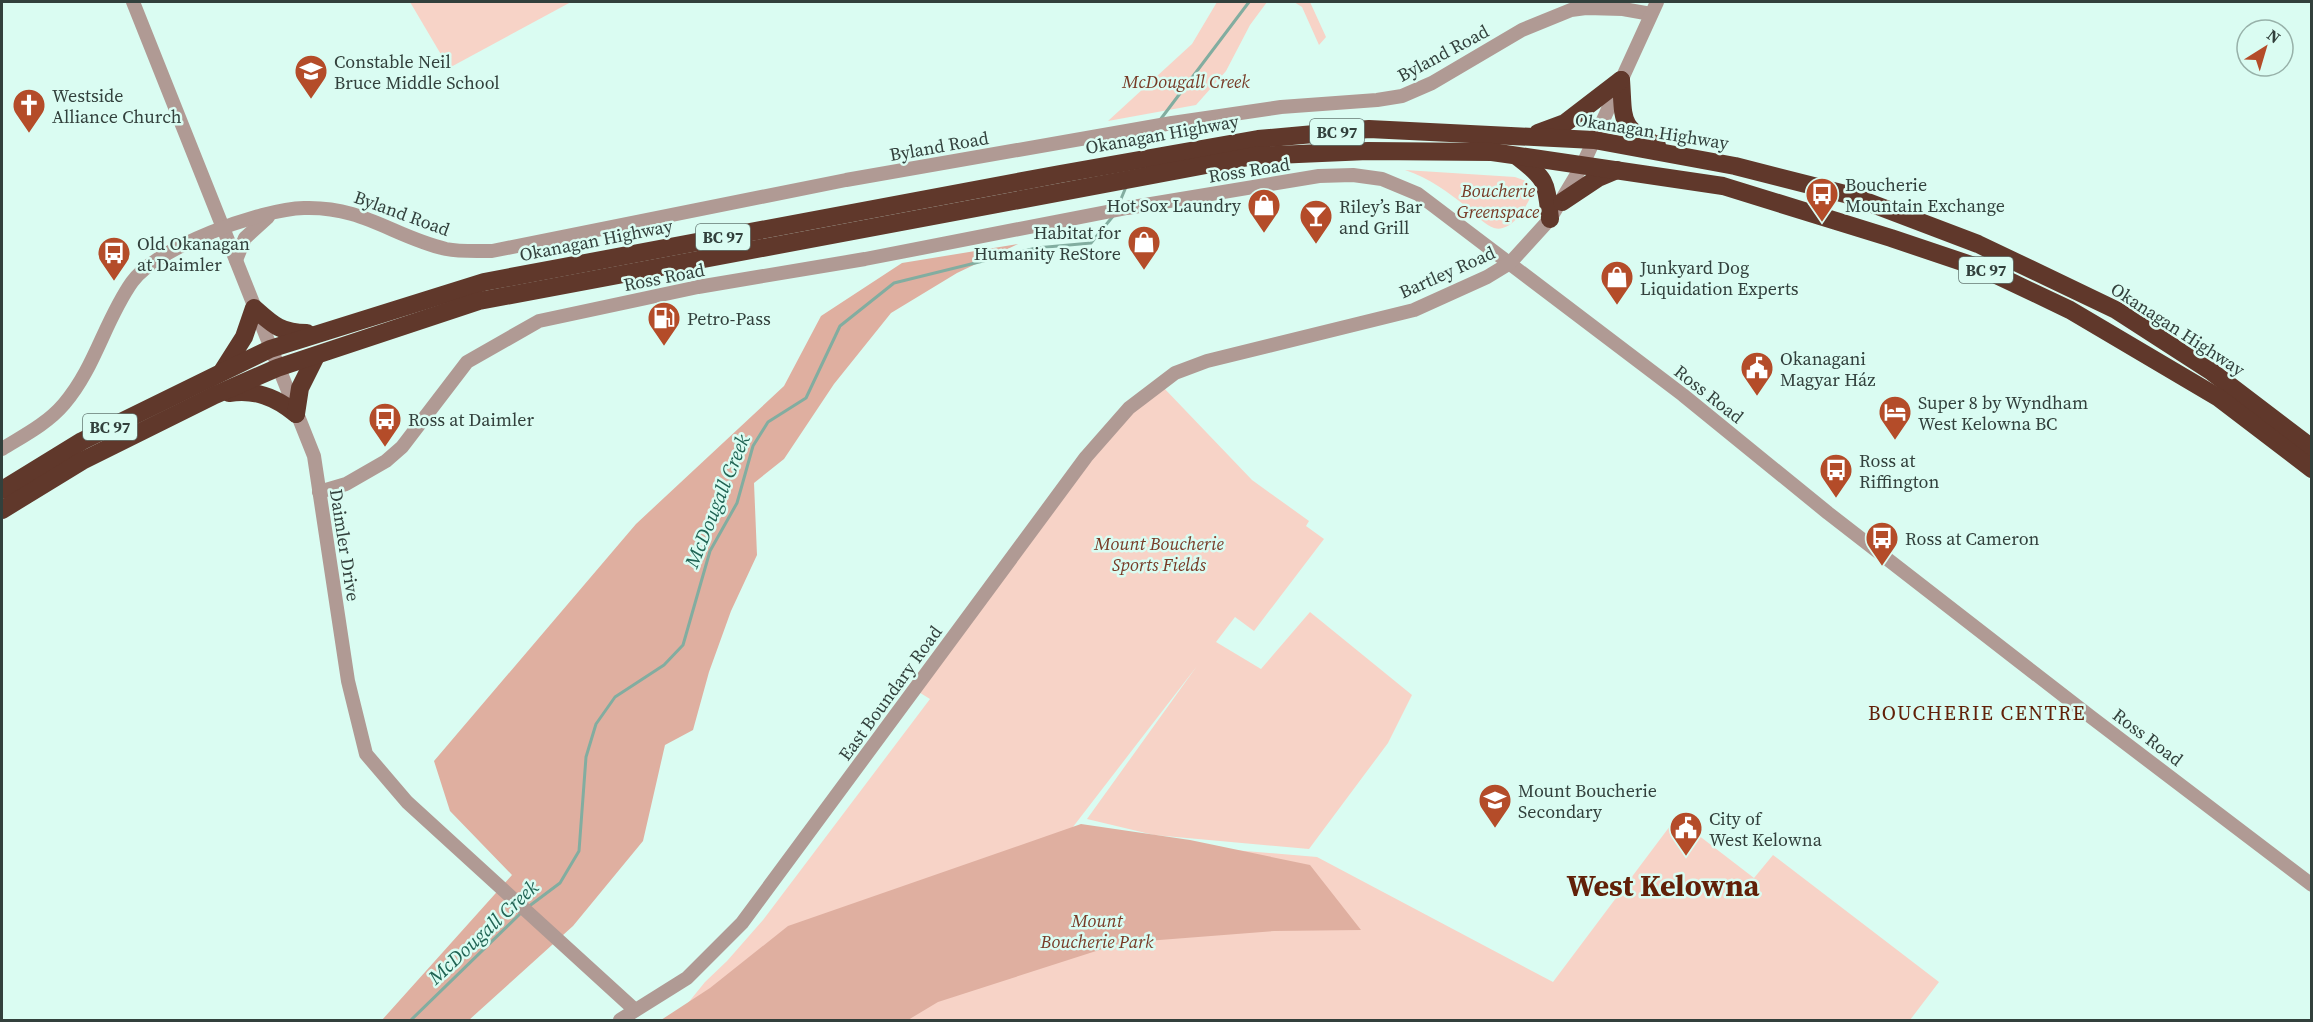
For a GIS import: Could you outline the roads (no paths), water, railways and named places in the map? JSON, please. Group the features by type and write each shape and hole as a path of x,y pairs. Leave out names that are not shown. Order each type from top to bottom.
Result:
{"highway":[{"path":"1529,136 1565,123 1622,80"},
{"path":"1622,80 1624,117 1627,127 1636,136 1686,157"},
{"name":"Okanagan Highway","path":"2,490 82,441 270,349 484,282 1258,139 1369,129 1594,140 1735,166 1849,195 1978,244 2116,310 2212,372 2312,448"},
{"name":"Okanagan Highway","path":"2,510 82,461 215,395 277,368 479,301 1254,156 1368,151 1492,152 1723,186 1891,237 1986,270 2070,310 2219,398 2312,469"},
{"path":"1517,156 1539,173 1546,188 1550,219"},
{"path":"1562,202 1598,178 1618,170"},
{"path":"222,372 244,337 254,308 281,330 291,333 318,333"},
{"path":"296,414 300,388 316,356"},
{"path":"215,395 241,391 261,393 282,402 296,414"}],"street":[{"name":"Daimler Drive","path":"133,2 314,456 348,681 366,754 407,802 635,1010"},
{"name":"Byland Road","path":"2,449 39,427 64,404 83,375 120,302 134,280 149,264 177,248 224,228 272,213 305,208 341,210 368,218 447,249 463,252 492,251 846,180 1154,126 1281,107 1402,96 1432,83 1522,30 1571,10 1654,8"},
{"name":"Bartley Road","path":"1175,373 1207,361 1414,310 1510,264 1562,202 1583,164 1654,8"},
{"name":"Ross Road","path":"319,492 346,484 386,461 402,447 467,362 539,321 698,287 865,259 1127,208 1319,177 1353,175 1382,179 1418,194 1683,395 1828,513 2312,885"},
{"path":"236,260 245,238 272,213"},
{"name":"East Boundary Road","path":"620,1020 687,978 742,923 1086,457 1129,408 1175,373"}],"waterway":[{"name":"McDougall Creek","path":"1160,120 1249,2"},
{"name":"McDougall Creek","path":"1141,153 1151,133"},
{"name":"McDougall Creek","path":"1118,206 1126,187"},
{"name":"McDougall Creek","path":"528,907 560,883 579,851 586,757 596,724 615,697 664,665 683,645 710,551 737,503 753,446 768,422 806,398 840,326 894,283 1036,248 1091,243 1114,215"},
{"name":"McDougall Creek","path":"411,1020 523,911"}],"place":[{"name":"Constable Neil Bruce Middle School","path":"311,100"},
{"name":"Westside Alliance Church","path":"29,134"},
{"name":"Boucherie Mountain Exchange","path":"1822,223"},
{"name":"Hot Sox Laundry","path":"1264,234"},
{"name":"Riley’s Bar and Grill","path":"1316,245"},
{"name":"Habitat for Humanity ReStore","path":"1144,271"},
{"name":"Old Okanagan at Daimler","path":"114,282"},
{"name":"Junkyard Dog Liquidation Experts","path":"1617,306"},
{"name":"Petro-Pass","path":"664,347"},
{"name":"Okanagani Magyar Ház","path":"1757,397"},
{"name":"Super 8 by Wyndham West Kelowna BC","path":"1895,441"},
{"name":"Ross at Daimler","path":"385,448"},
{"name":"Ross at Riffington","path":"1836,499"},
{"name":"Ross at Cameron","path":"1882,567"},
{"name":"Mount Boucherie Secondary","path":"1495,829"},
{"name":"City of West Kelowna","path":"1686,857"}],"district":[{"name":"BOUCHERIE CENTRE","path":"1977,713"},
{"name":"West Kelowna","path":"1663,885"}],"park label":[{"name":"Boucherie Greenspace","path":"1498,200"},
{"name":"Mount Boucherie Sports Fields","path":"1159,553"},
{"name":"Mount Boucherie Park","path":"1097,930"}]}
